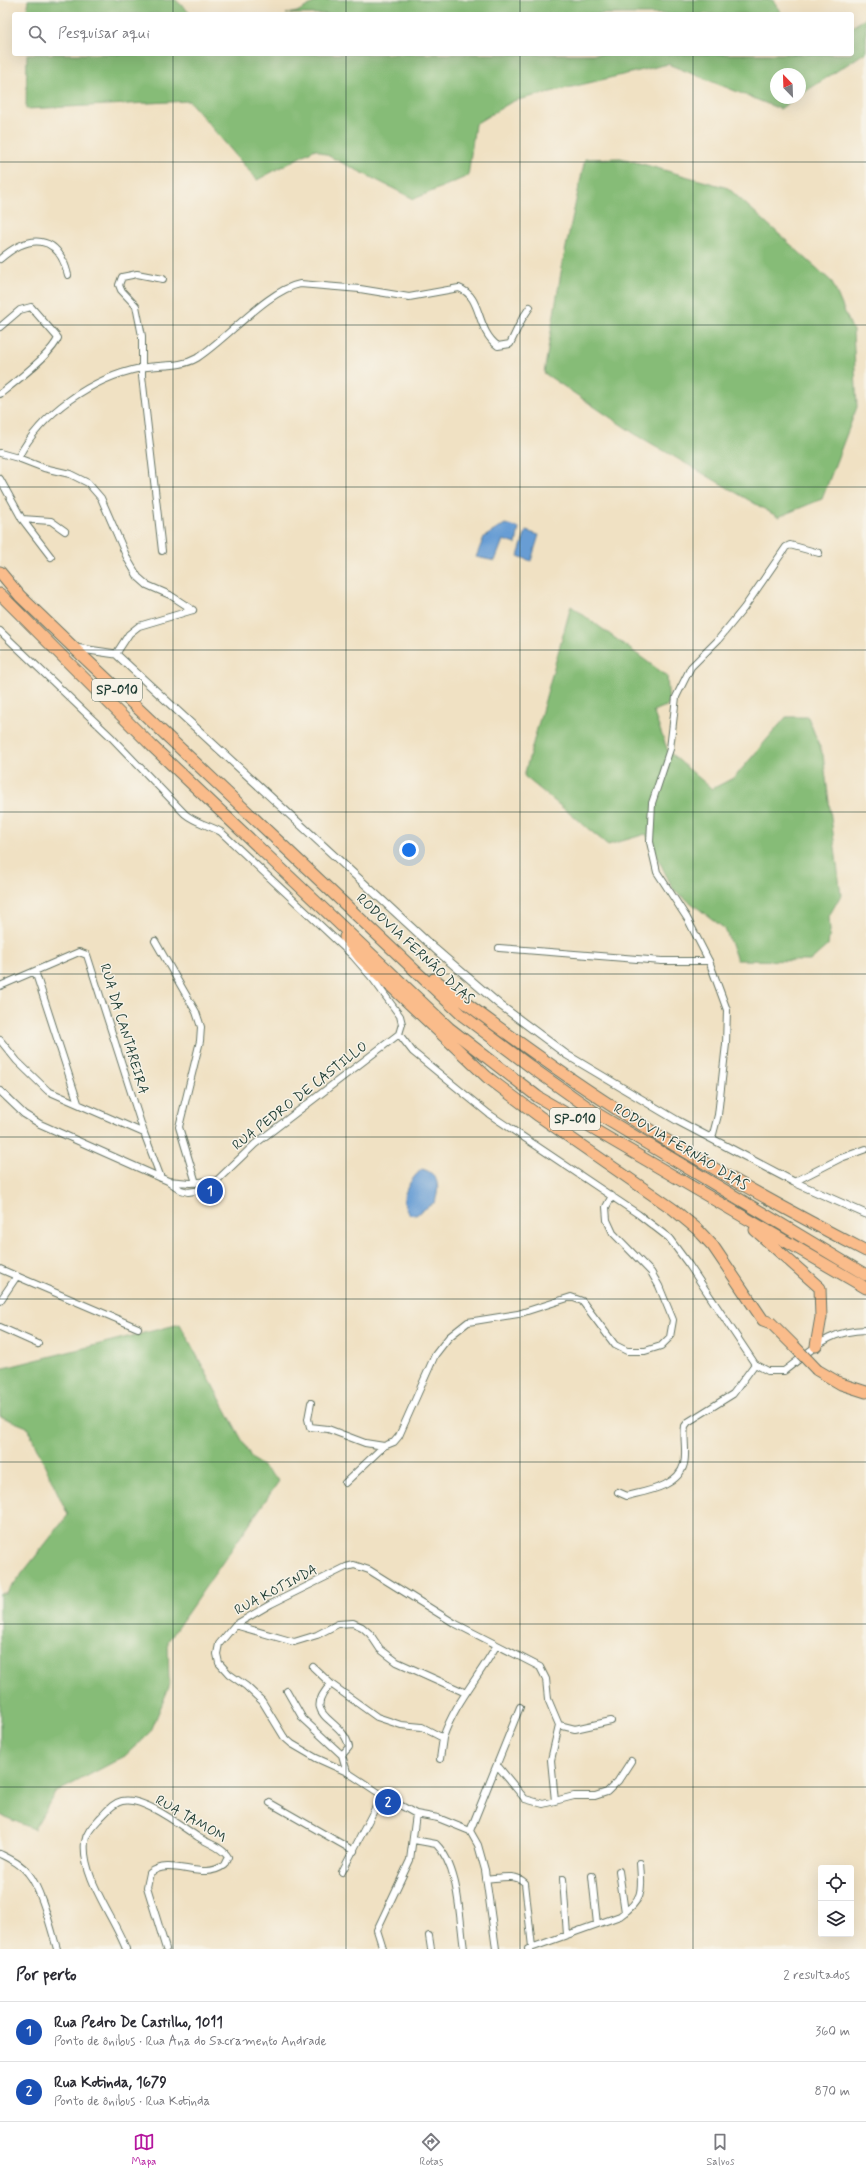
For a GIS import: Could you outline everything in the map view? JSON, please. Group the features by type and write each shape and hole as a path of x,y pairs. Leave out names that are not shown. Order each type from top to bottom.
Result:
{"highway":[{"name":"RODOVIA FERNÃO DIAS","path":"0,572 20,596 73,647 462,1015 596,1113 866,1275"},
{"name":"RODOVIA FERNÃO DIAS","path":"0,594 152,746 449,1028 538,1097 866,1288"},
{"path":"318,904 360,957 487,1077 539,1116 673,1209 697,1229 713,1246 763,1320 771,1323 817,1370 841,1384 866,1392"},
{"path":"392,949 540,1057 629,1117 768,1199 863,1248"},
{"path":"439,1032 504,1072"},
{"path":"733,1211 820,1288 821,1318 816,1346"}],"street":[{"path":"0,259 20,246 35,242 47,243 53,245 60,253 68,275"},
{"path":"162,551 143,367 142,336 136,306 120,290 119,285 122,277 132,274 163,279"},
{"path":"18,458 35,430 68,403 102,381 143,367 164,366 194,360 228,335 280,291 300,284 360,289 409,297 459,288 467,291 473,297 485,333 498,346 510,344 522,319 530,307"},
{"path":"0,327 20,310 31,307 58,338 54,345 22,376 0,394"},
{"path":"0,453 18,458 31,464 70,474 88,483 100,498 128,560 138,577 147,585 170,595 193,610 139,626 129,634 116,654"},
{"path":"0,479 22,519 51,557"},
{"path":"22,519 51,521 65,530"},
{"path":"712,1138 718,1115 728,1019 724,1000 709,961 688,918 656,872 650,842 652,803 670,749 676,697 691,667 718,640 744,608 786,547 790,545 819,554"},
{"path":"0,631 112,738 184,814 195,822 208,825 221,832 352,956 378,985 400,1016 402,1024 399,1034 413,1052 454,1087 489,1114 612,1196 669,1238 689,1265 755,1364 768,1370 784,1371 832,1335 846,1331 866,1330"},
{"path":"73,647 116,654 429,944 500,1005 567,1055 678,1120 794,1182 866,1214"},
{"path":"155,941 196,1012 201,1027 200,1041 181,1112 179,1126 196,1182"},
{"path":"499,948 662,961 709,961"},
{"name":"RUA DA CANTAREIRA","path":"0,986 79,952 87,955 144,1133 161,1178"},
{"path":"35,971 78,1103"},
{"name":"RUA PEDRO DE CASTILLO","path":"168,1181 181,1190 188,1192 208,1189 267,1135 399,1034"},
{"path":"0,1040 17,1062 48,1091 144,1133"},
{"path":"0,1091 24,1114 40,1124 168,1181 196,1182 218,1180"},
{"path":"794,1182 841,1158 866,1150"},
{"path":"345,1483 384,1446 394,1442 399,1436 435,1354 449,1338 468,1322 518,1314 571,1297 582,1301 614,1345 627,1351 645,1351 661,1346 670,1337 673,1320 659,1286 651,1272 613,1233 607,1220 606,1207 612,1196"},
{"path":"0,1269 138,1328"},
{"path":"0,1301 17,1276"},
{"path":"0,1327 38,1344"},
{"path":"618,1492 627,1496 664,1485 673,1480 684,1465 685,1426 688,1422 733,1394 755,1364"},
{"path":"311,1403 308,1419 310,1427 328,1429 365,1443 384,1446"},
{"name":"RUA KOTINDA","path":"470,1831 438,1818 416,1814 382,1795 347,1772 316,1758 287,1740 262,1701 246,1686 221,1667 217,1659 217,1648 223,1638 235,1625 346,1567 354,1565 377,1574 428,1608 496,1646 540,1667 546,1679 548,1699 559,1725"},
{"path":"235,1625 294,1642 317,1636 338,1624 353,1623 362,1627 370,1634 380,1649 397,1662 450,1688 466,1693"},
{"path":"440,1758 443,1738 466,1693 482,1672 496,1646"},
{"path":"313,1667 331,1684 377,1717 401,1725 422,1727 443,1738"},
{"path":"331,1684 323,1692 318,1704 320,1711 345,1737 348,1747 342,1755"},
{"path":"287,1691 303,1719 342,1755 347,1772"},
{"path":"496,1949 486,1879 478,1845 470,1831 520,1707"},
{"path":"554,1801 551,1760 559,1725 574,1729 611,1721"},
{"path":"497,1765 525,1799 543,1804 574,1796 595,1796 607,1792 618,1781 631,1761"},
{"path":"342,1872 382,1795"},
{"name":"RUA TAMOM","path":"126,1949 94,1883 86,1857 85,1843 90,1830 113,1805 129,1801 138,1803 171,1818 199,1838 221,1849 228,1857 224,1865 214,1870 162,1867 150,1873 147,1887 166,1949"},
{"path":"270,1803 354,1851"},
{"path":"384,1949 377,1930 410,1860 414,1840 413,1827 416,1814"},
{"path":"414,1840 436,1844 448,1861 454,1876 464,1949"},
{"path":"0,1854 18,1864 29,1873 35,1884 57,1949"},
{"path":"486,1879 510,1877 522,1879 526,1883 530,1948 597,1924 632,1908 642,1890 640,1863"},
{"path":"619,1871 625,1912"},
{"path":"592,1876 597,1924"},
{"path":"563,1880 567,1935"},
{"path":"429,1936 431,1949"}],"green space":[{"path":"28,0 176,0 189,12 27,12"},
{"path":"319,0 773,0 781,12 297,12"},
{"path":"866,18 866,52 806,91 806,68 770,68 770,104 787,104 780,109 668,64 513,101 475,124 468,176 414,199 315,149 257,180 189,101 26,109 27,56 854,56 854,26"},
{"path":"621,158 728,188 832,282 853,331 857,407 822,499 778,517 635,434 544,373 563,261 585,159"},
{"path":"571,606 667,676 669,705 653,711 668,751 712,789 735,777 786,717 808,717 823,755 841,895 829,916 830,931 828,945 810,961 737,960 725,929 673,889 646,834 608,845 524,776"},
{"path":"180,1324 251,1457 279,1481 168,1641 169,1687 151,1731 125,1756 55,1793 34,1829 0,1815 0,1594 6,1594 68,1515 27,1427 0,1416 0,1369"}],"water":[{"path":"505,524 519,528 516,544 503,540 495,561 476,557 484,537"},
{"path":"526,531 539,535 531,561 518,556"},
{"path":"422,1169 428,1171 435,1177 438,1186 437,1196 435,1202 416,1215 409,1214 404,1203 406,1190 409,1184"}],"place":[{"name":"Rua Pedro De Castilho, 1011","path":"210,1191"},
{"name":"Rua Kotinda, 1679","path":"388,1802"}]}
